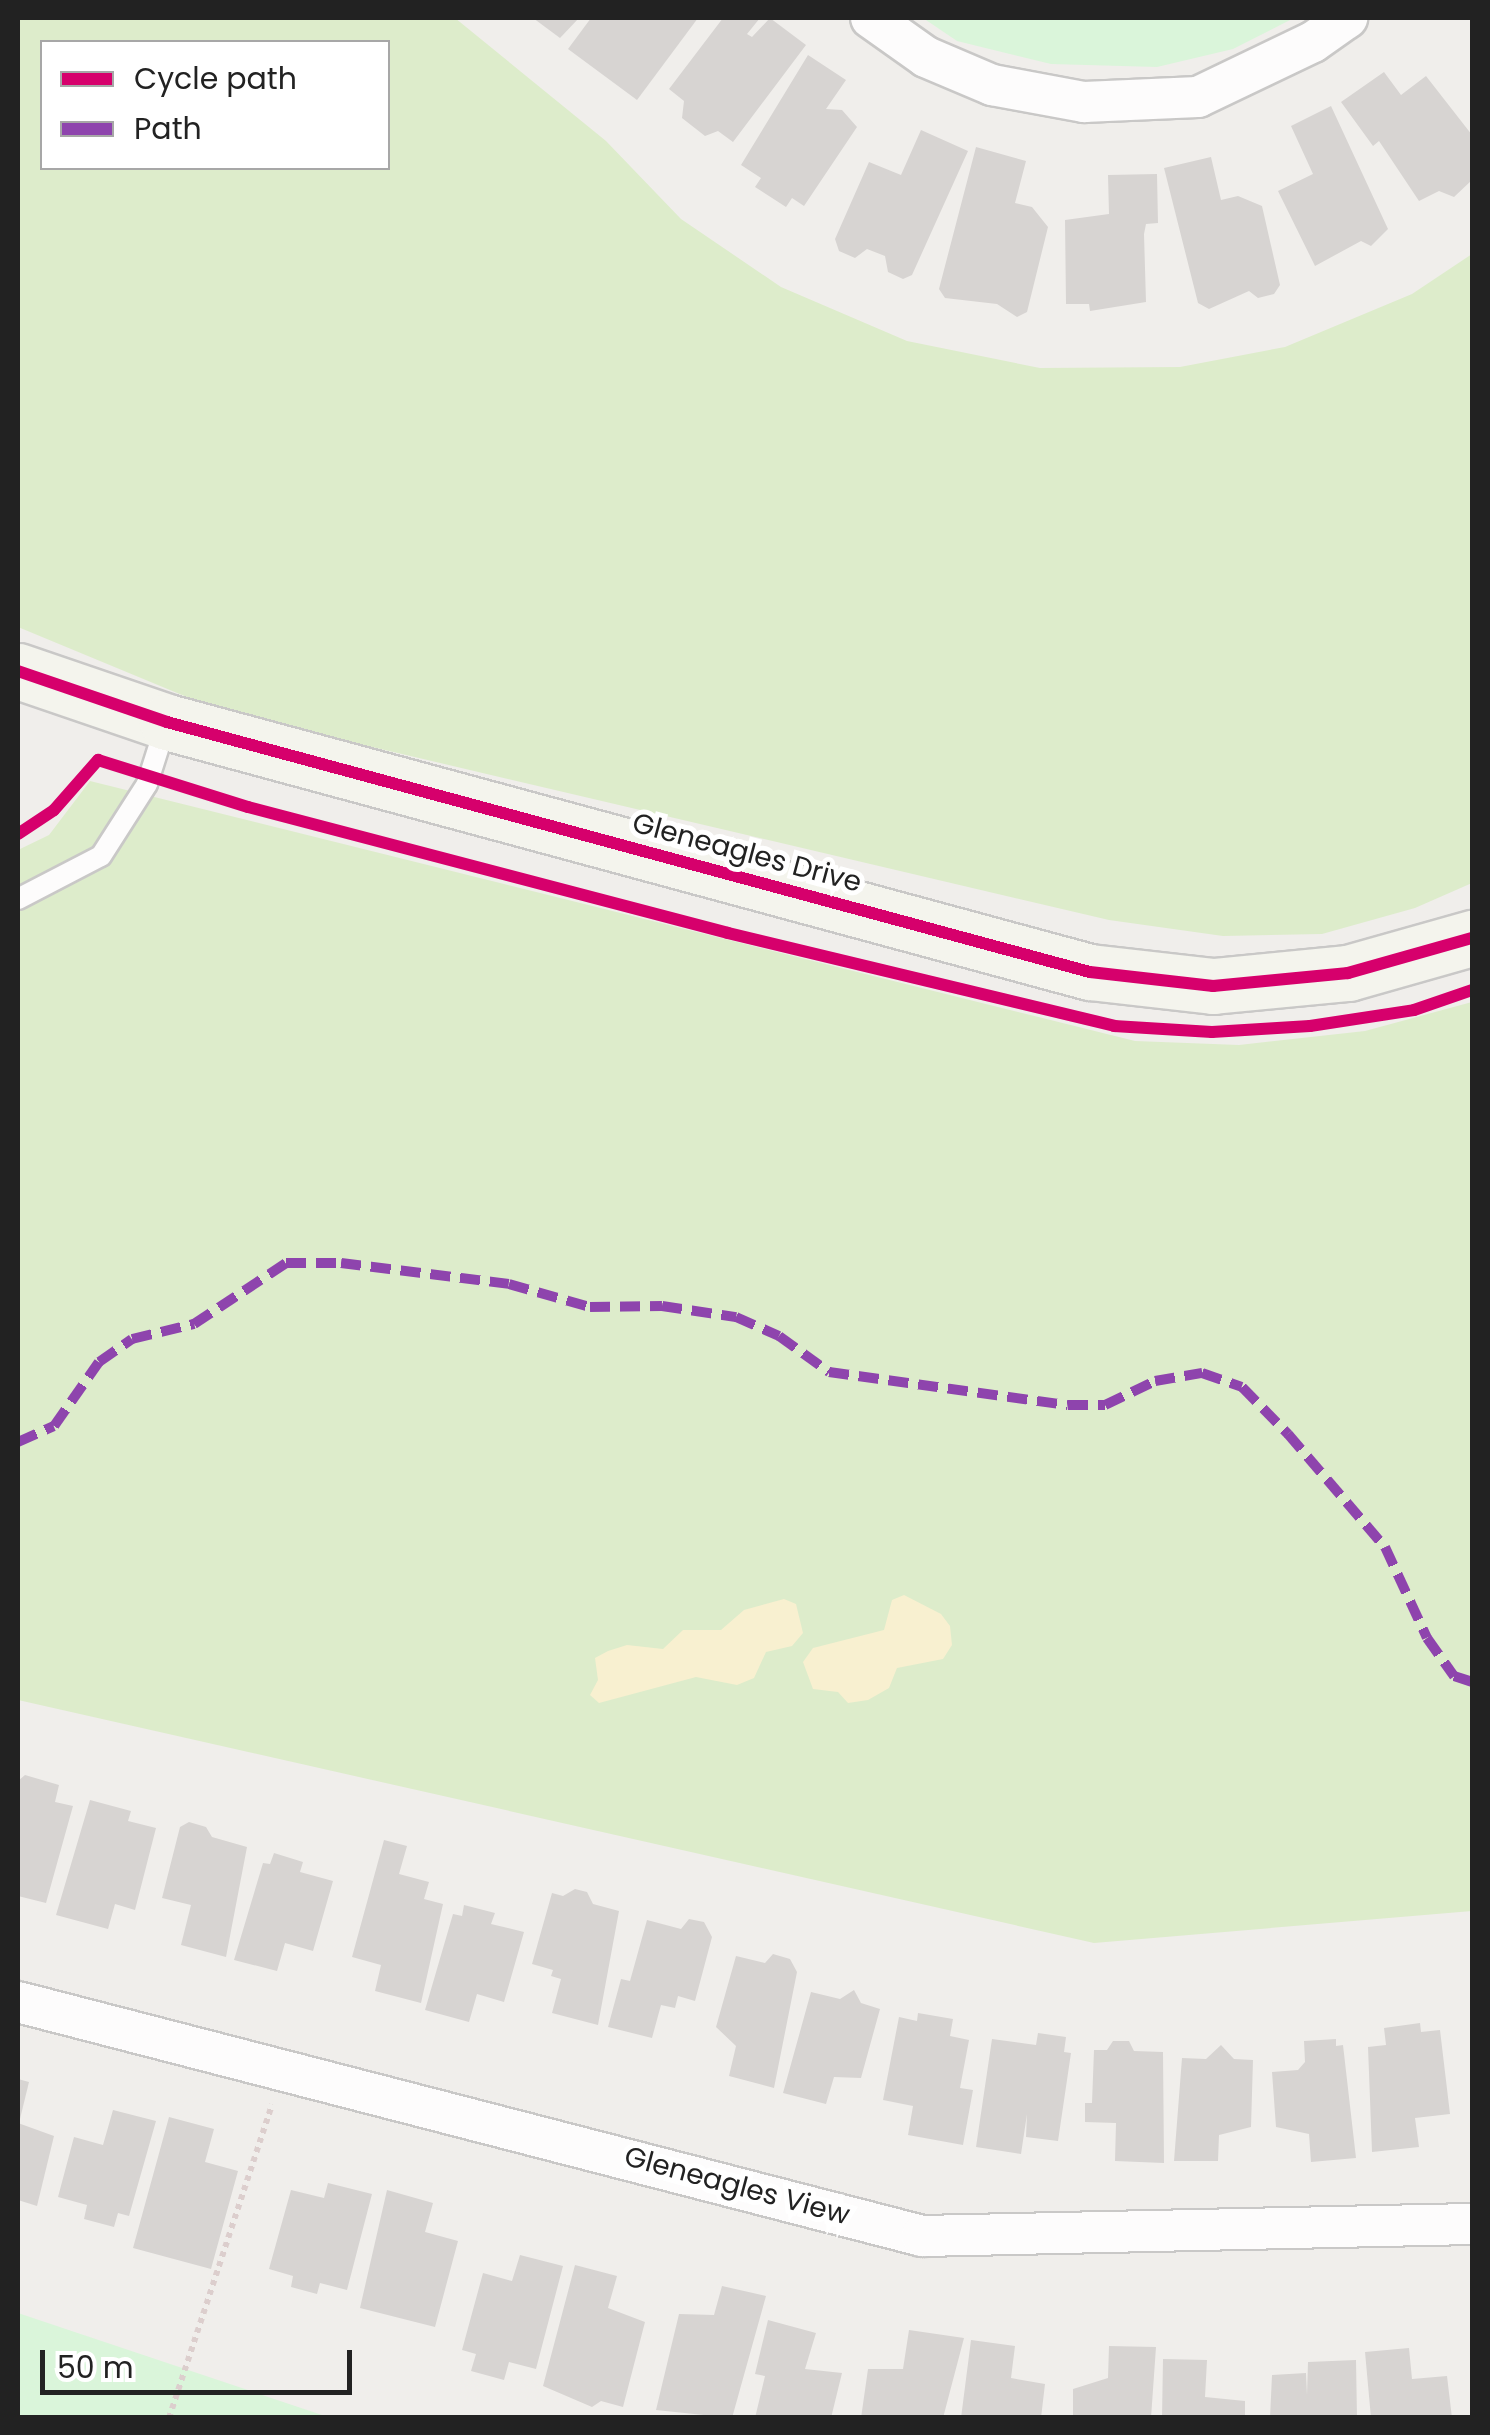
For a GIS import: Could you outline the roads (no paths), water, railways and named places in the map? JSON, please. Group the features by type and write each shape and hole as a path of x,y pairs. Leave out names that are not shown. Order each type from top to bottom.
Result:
{"street":[{"path":"871,18 926,57 992,85 1084,102 1198,97 1313,42 1347,18"},
{"name":"Gleneagles Drive","path":"18,672 167,722 1090,972 1212,986 1348,974 1472,938"},
{"name":"Gleneagles View","path":"18,2002 922,2236 1472,2224"}],"lane":[{"path":"18,899 101,856 147,784 167,722"}]}
